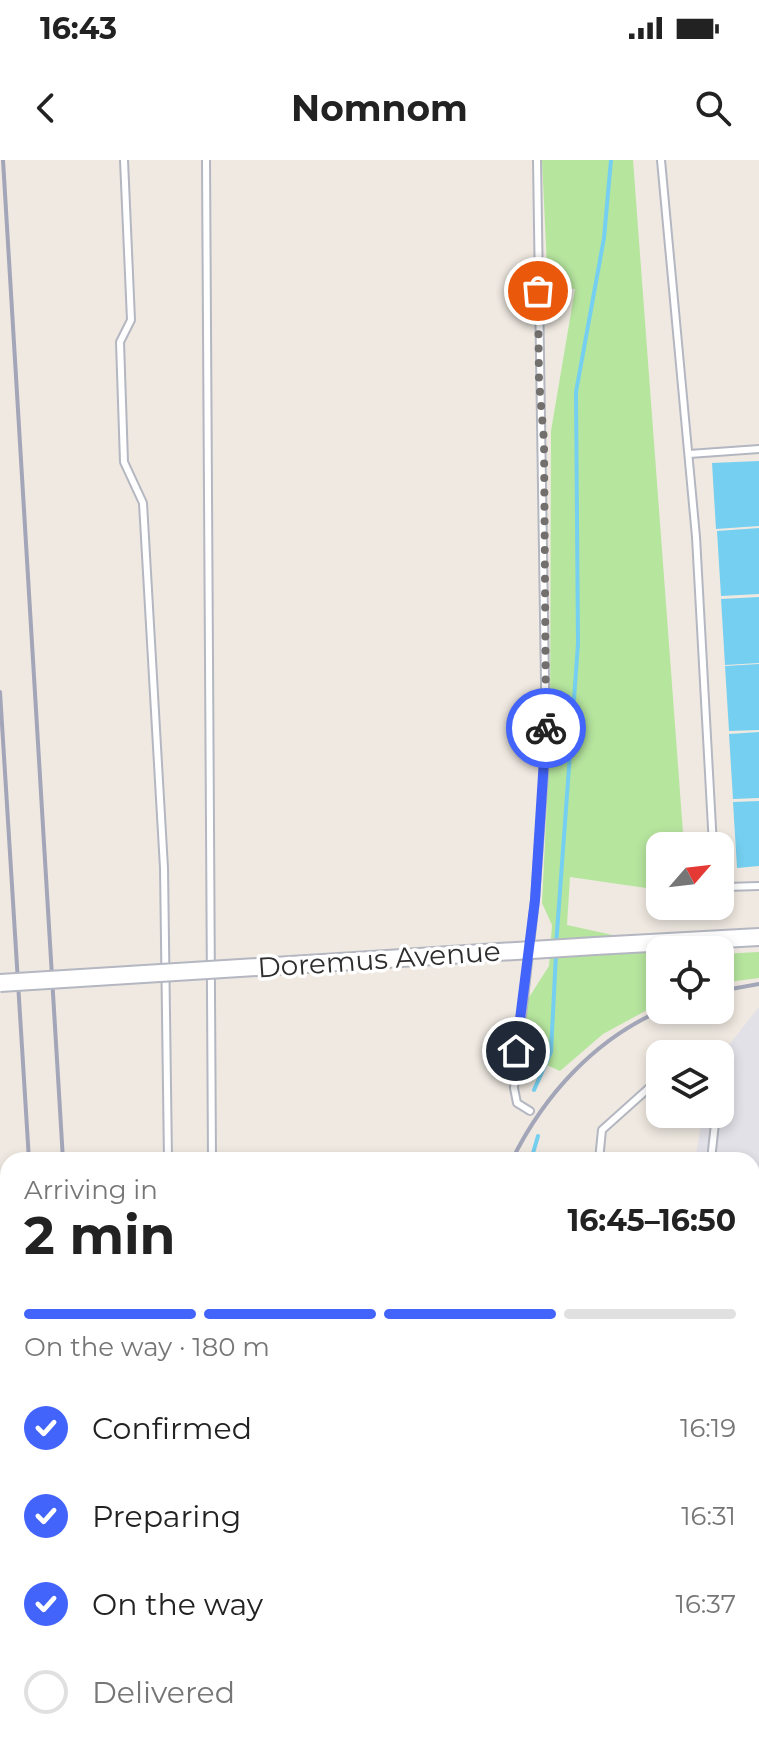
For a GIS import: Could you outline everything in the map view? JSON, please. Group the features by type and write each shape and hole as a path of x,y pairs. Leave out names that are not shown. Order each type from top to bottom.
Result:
{"main road":[{"name":"Doremus Avenue","path":"0,983 759,937"}],"lane":[{"path":"124,160 131,320 120,342 124,462 143,503 164,868 168,1152"},
{"path":"206,160 212,1152"},
{"path":"530,1111 517,1103 514,1088 535,900 546,747 537,160"},
{"path":"661,160 689,454 712,832"},
{"path":"689,454 759,449"},
{"path":"734,887 759,886"},
{"path":"600,1152 602,1130 646,1091"},
{"path":"712,1152 714,1128"}],"shaded area":[{"path":"759,1007 759,1152 696,1152 701,1128 734,1128 733,1040"}],"green space":[{"path":"542,160 633,160 683,832 646,832 646,888 570,877 567,925 646,942 646,1011 603,1034 560,1071 522,1054 528,999 549,966 552,925 542,903 550,741 551,431 575,289 548,288"},
{"path":"759,952 759,978 734,981 734,953"}],"water":[{"path":"759,461 759,526 716,529 712,463"},
{"path":"759,528 759,594 721,596 717,531"},
{"path":"759,597 759,663 725,665 721,599"},
{"path":"759,664 759,730 729,731 725,666"},
{"path":"759,732 759,798 733,799 729,734"},
{"path":"759,801 759,866 737,868 733,802"}],"waterway":[{"path":"556,946 578,644 576,392 604,238 611,160"},
{"path":"534,1090 551,1052 556,954"},
{"path":"533,1152 538,1136"}],"railway":[{"path":"3,160 63,1152"},
{"path":"0,692 29,1152"},
{"path":"734,988 759,984"},
{"path":"516,1152 540,1113 574,1072 615,1037 646,1018"}],"way so far":[{"path":"538,291 539,380 544,441 546,728"}],"route":[{"path":"516,1051 535,900 546,728"}]}
